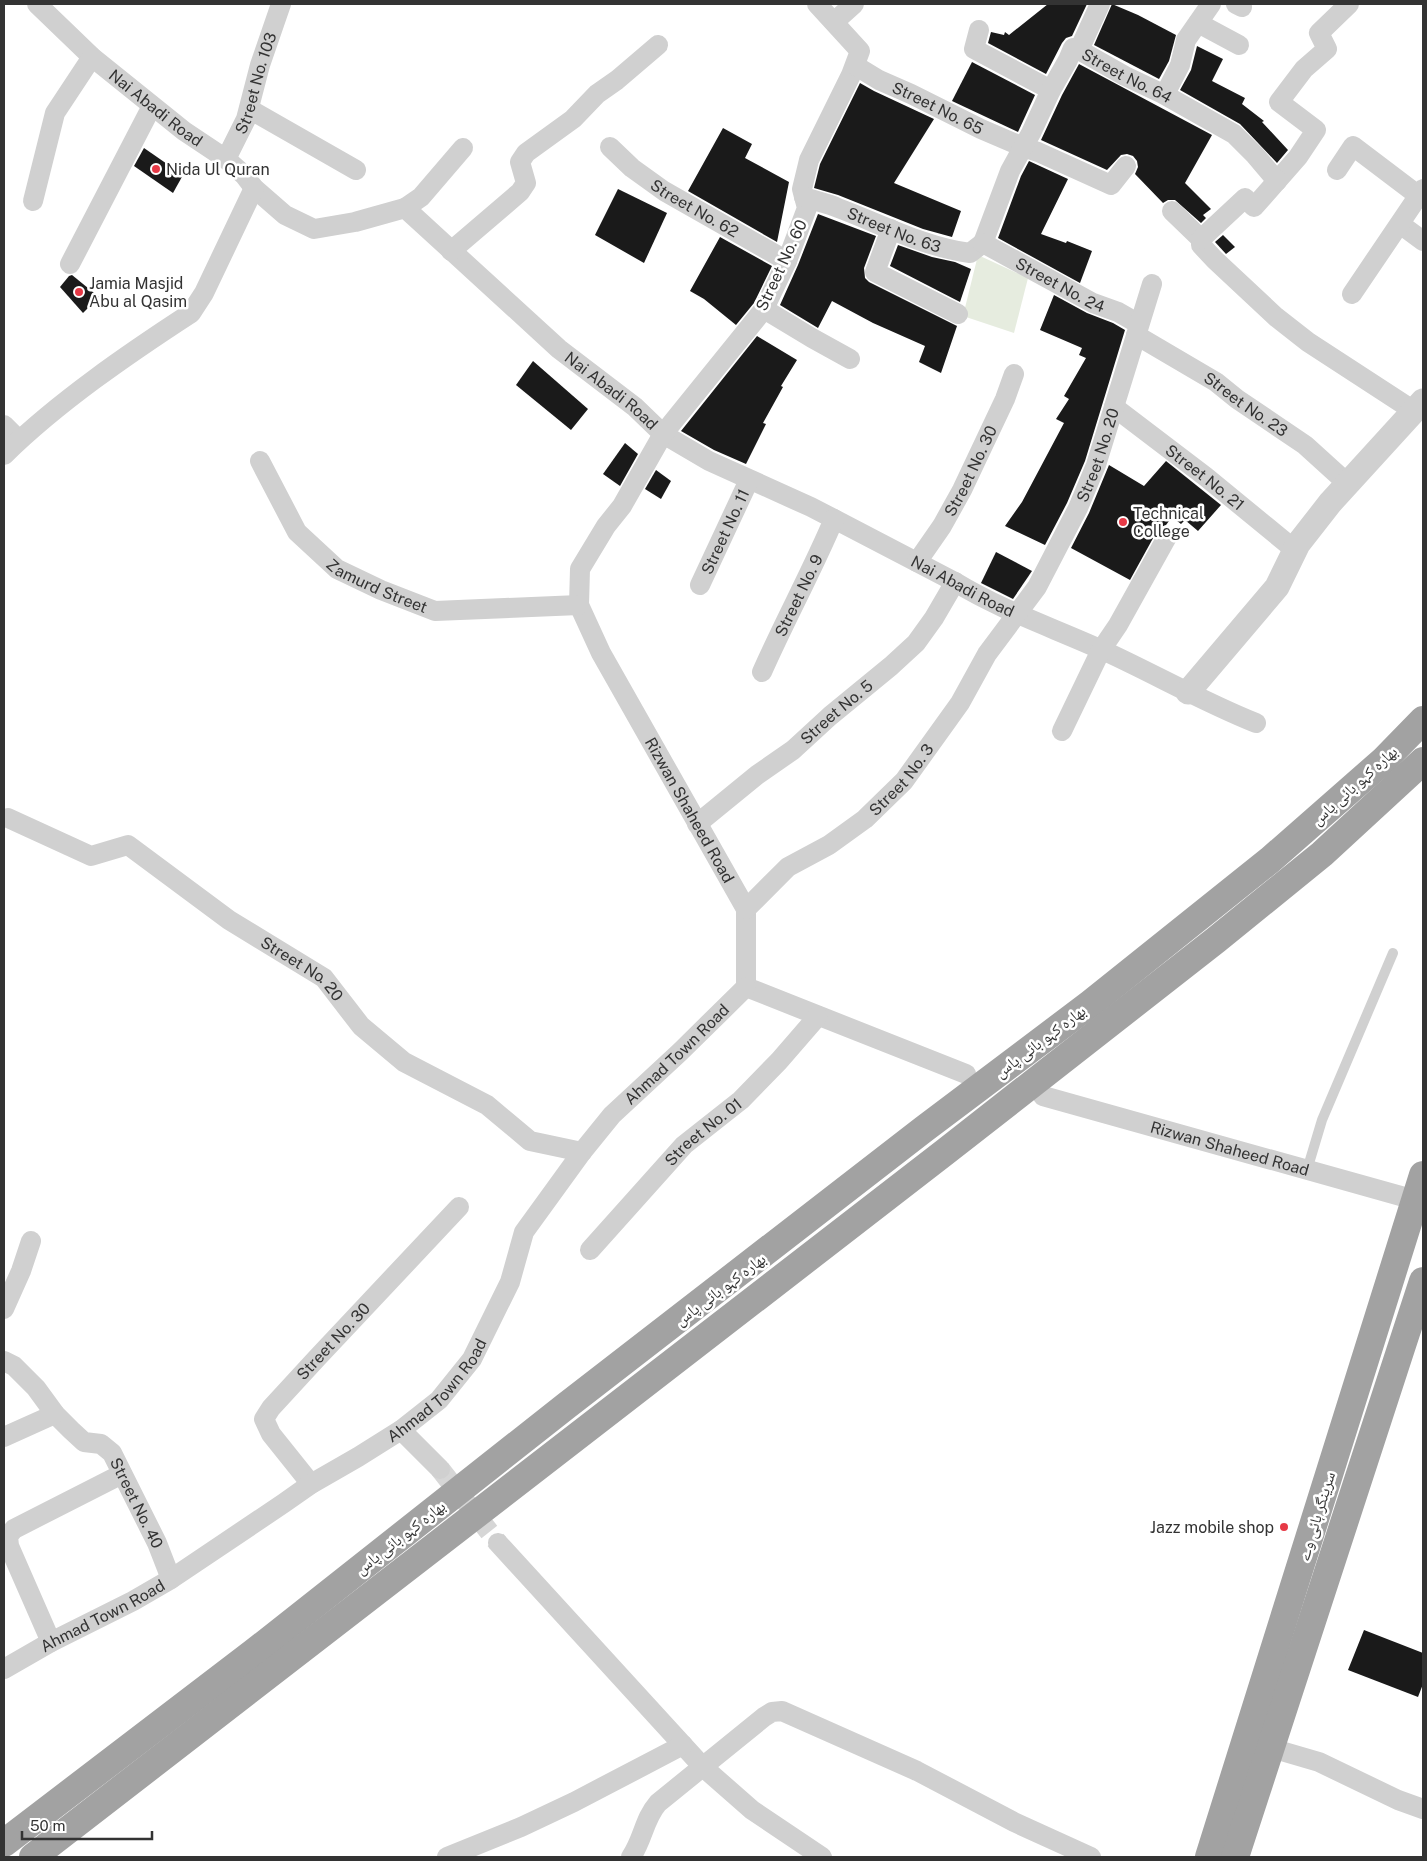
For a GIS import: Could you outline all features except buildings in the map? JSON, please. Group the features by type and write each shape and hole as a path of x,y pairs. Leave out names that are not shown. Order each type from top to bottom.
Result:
{"highway":[{"name":"بھارہ کہو بائی پاس","path":"4,1843 253,1653 566,1406 924,1129 1090,1004 1270,860 1384,760 1423,720"},
{"name":"بھارہ کہو بائی پاس","path":"33,1857 945,1152 1208,946 1322,854 1423,762"},
{"name":"سرینگر ہائی وے","path":"1209,1857 1419,1188"},
{"name":"سرینگر ہائی وے","path":"1236,1857 1271,1748 1416,1323 1423,1281"}],"street":[{"name":"Nai Abadi Road","path":"37,4 92,57 184,131 226,160 285,215 314,228 355,222 405,208 559,350 635,407 663,434 709,461 834,520 977,595 1102,650 1256,723"},
{"name":"Street No. 103","path":"226,160 246,119 260,65 280,4"},
{"path":"817,4 860,51 856,66"},
{"path":"834,22 854,4"},
{"path":"1079,50 1100,4"},
{"path":"1165,94 1180,65 1186,40 1211,4"},
{"path":"1201,239 1245,198 1254,207 1298,157 1316,130 1279,102 1304,69 1327,49 1319,33 1349,4"},
{"path":"1198,24 1239,45"},
{"path":"979,30 974,49 1051,90"},
{"path":"451,251 520,192 526,183 520,162 526,153 573,120 597,94 617,80 658,45"},
{"name":"Street No. 64","path":"983,243 1010,171 1073,48 1125,76 1165,94 1234,134 1277,181"},
{"path":"32,201 56,113 92,57"},
{"name":"Street No. 65","path":"856,66 879,80 981,129 1111,185 1126,166"},
{"name":"Street No. 60","path":"663,434 764,309 787,261 807,208 802,189 809,160 856,66"},
{"path":"70,264 152,106"},
{"path":"249,109 356,170"},
{"path":"1337,170 1353,146 1421,193 1352,294"},
{"name":"Street No. 62","path":"610,147 632,168 664,191 787,261"},
{"path":"405,208 421,197 463,148"},
{"path":"4,455 19,440 73,396 191,313 204,293 254,188"},
{"name":"Street No. 63","path":"804,198 835,207 952,251 970,253 983,243"},
{"path":"1172,211 1201,239 1201,245 1215,260 1276,317 1308,342 1419,406 1330,503 1295,550 1277,587 1188,692"},
{"path":"1400,224 1423,241"},
{"path":"891,229 875,272 958,314"},
{"name":"Street No. 24","path":"983,243 1093,303 1118,312 1137,329"},
{"name":"Street No. 20","path":"1017,614 1037,587 1078,508 1096,465 1152,284"},
{"path":"764,309 850,359"},
{"name":"Street No. 23","path":"1137,329 1216,382 1237,399 1305,446 1348,484"},
{"name":"Street No. 30","path":"917,562 942,526 962,490 1006,399 1014,374"},
{"name":"Street No. 21","path":"1114,407 1206,477 1295,550"},
{"path":"4,425 19,440"},
{"name":"Rizwan Shaheed Road","path":"663,434 622,506 606,526 580,569 579,605 601,653 746,909 746,988"},
{"name":"Zamurd Street","path":"260,461 297,532 337,570 381,590 435,611 579,605"},
{"name":"Street No. 11","path":"700,585 749,480"},
{"name":"Street No. 9","path":"762,672 777,638 815,564 834,520"},
{"path":"1062,732 1102,650 1167,537"},
{"name":"Street No. 5","path":"697,824 757,775 793,750 909,649 934,618 955,582"},
{"name":"Street No. 3","path":"746,909 788,867 829,845 865,820 904,782 960,703 987,654 1017,614"},
{"name":"Street No. 20","path":"8,818 91,856 128,845 229,920 324,978 362,1026 404,1062 487,1105 530,1141 582,1152"},
{"path":"746,988 966,1074"},
{"name":"Ahmad Town Road","path":"4,1669 171,1579 284,1504 310,1484 401,1430 439,1400 472,1359 510,1282 524,1232 582,1152 612,1115 746,988"},
{"name":"Street No. 01","path":"590,1250 684,1145 741,1100 779,1062 818,1016"},
{"name":"Rizwan Shaheed Road","path":"1043,1096 1307,1170 1419,1188"},
{"name":"Street No. 30","path":"310,1484 271,1434 264,1419 271,1408 459,1207"},
{"path":"4,1308 31,1240"},
{"name":"Street No. 40","path":"4,1360 14,1366 36,1388 55,1414 84,1442 101,1444 112,1452 157,1543 171,1579"},
{"path":"4,1437 55,1414"},
{"path":"401,1430 440,1469"},
{"path":"51,1642 9,1546 8,1536 14,1529 122,1474"},
{"path":"498,1543 703,1767 752,1810 822,1857"},
{"path":"631,1857 638,1847 652,1810 658,1803 764,1717 772,1712 782,1711 917,1771 1014,1822 1091,1857"},
{"path":"447,1857 521,1827 574,1802 682,1745"},
{"path":"1271,1748 1326,1765 1398,1800 1423,1809"}],"lane":[{"path":"1307,1170 1322,1120 1393,953"}],"shaded area":[{"path":"978,255 1028,278 1014,333 963,316"}],"tunnel":[{"path":"440,1469 498,1543"}],"place":[{"name":"Nida Ul Quran","path":"156,169"},
{"name":"Jamia Masjid Abu al Qasim","path":"79,292"},
{"name":"Technical College","path":"1123,522"},
{"name":"Jazz mobile shop","path":"1284,1527"}]}
